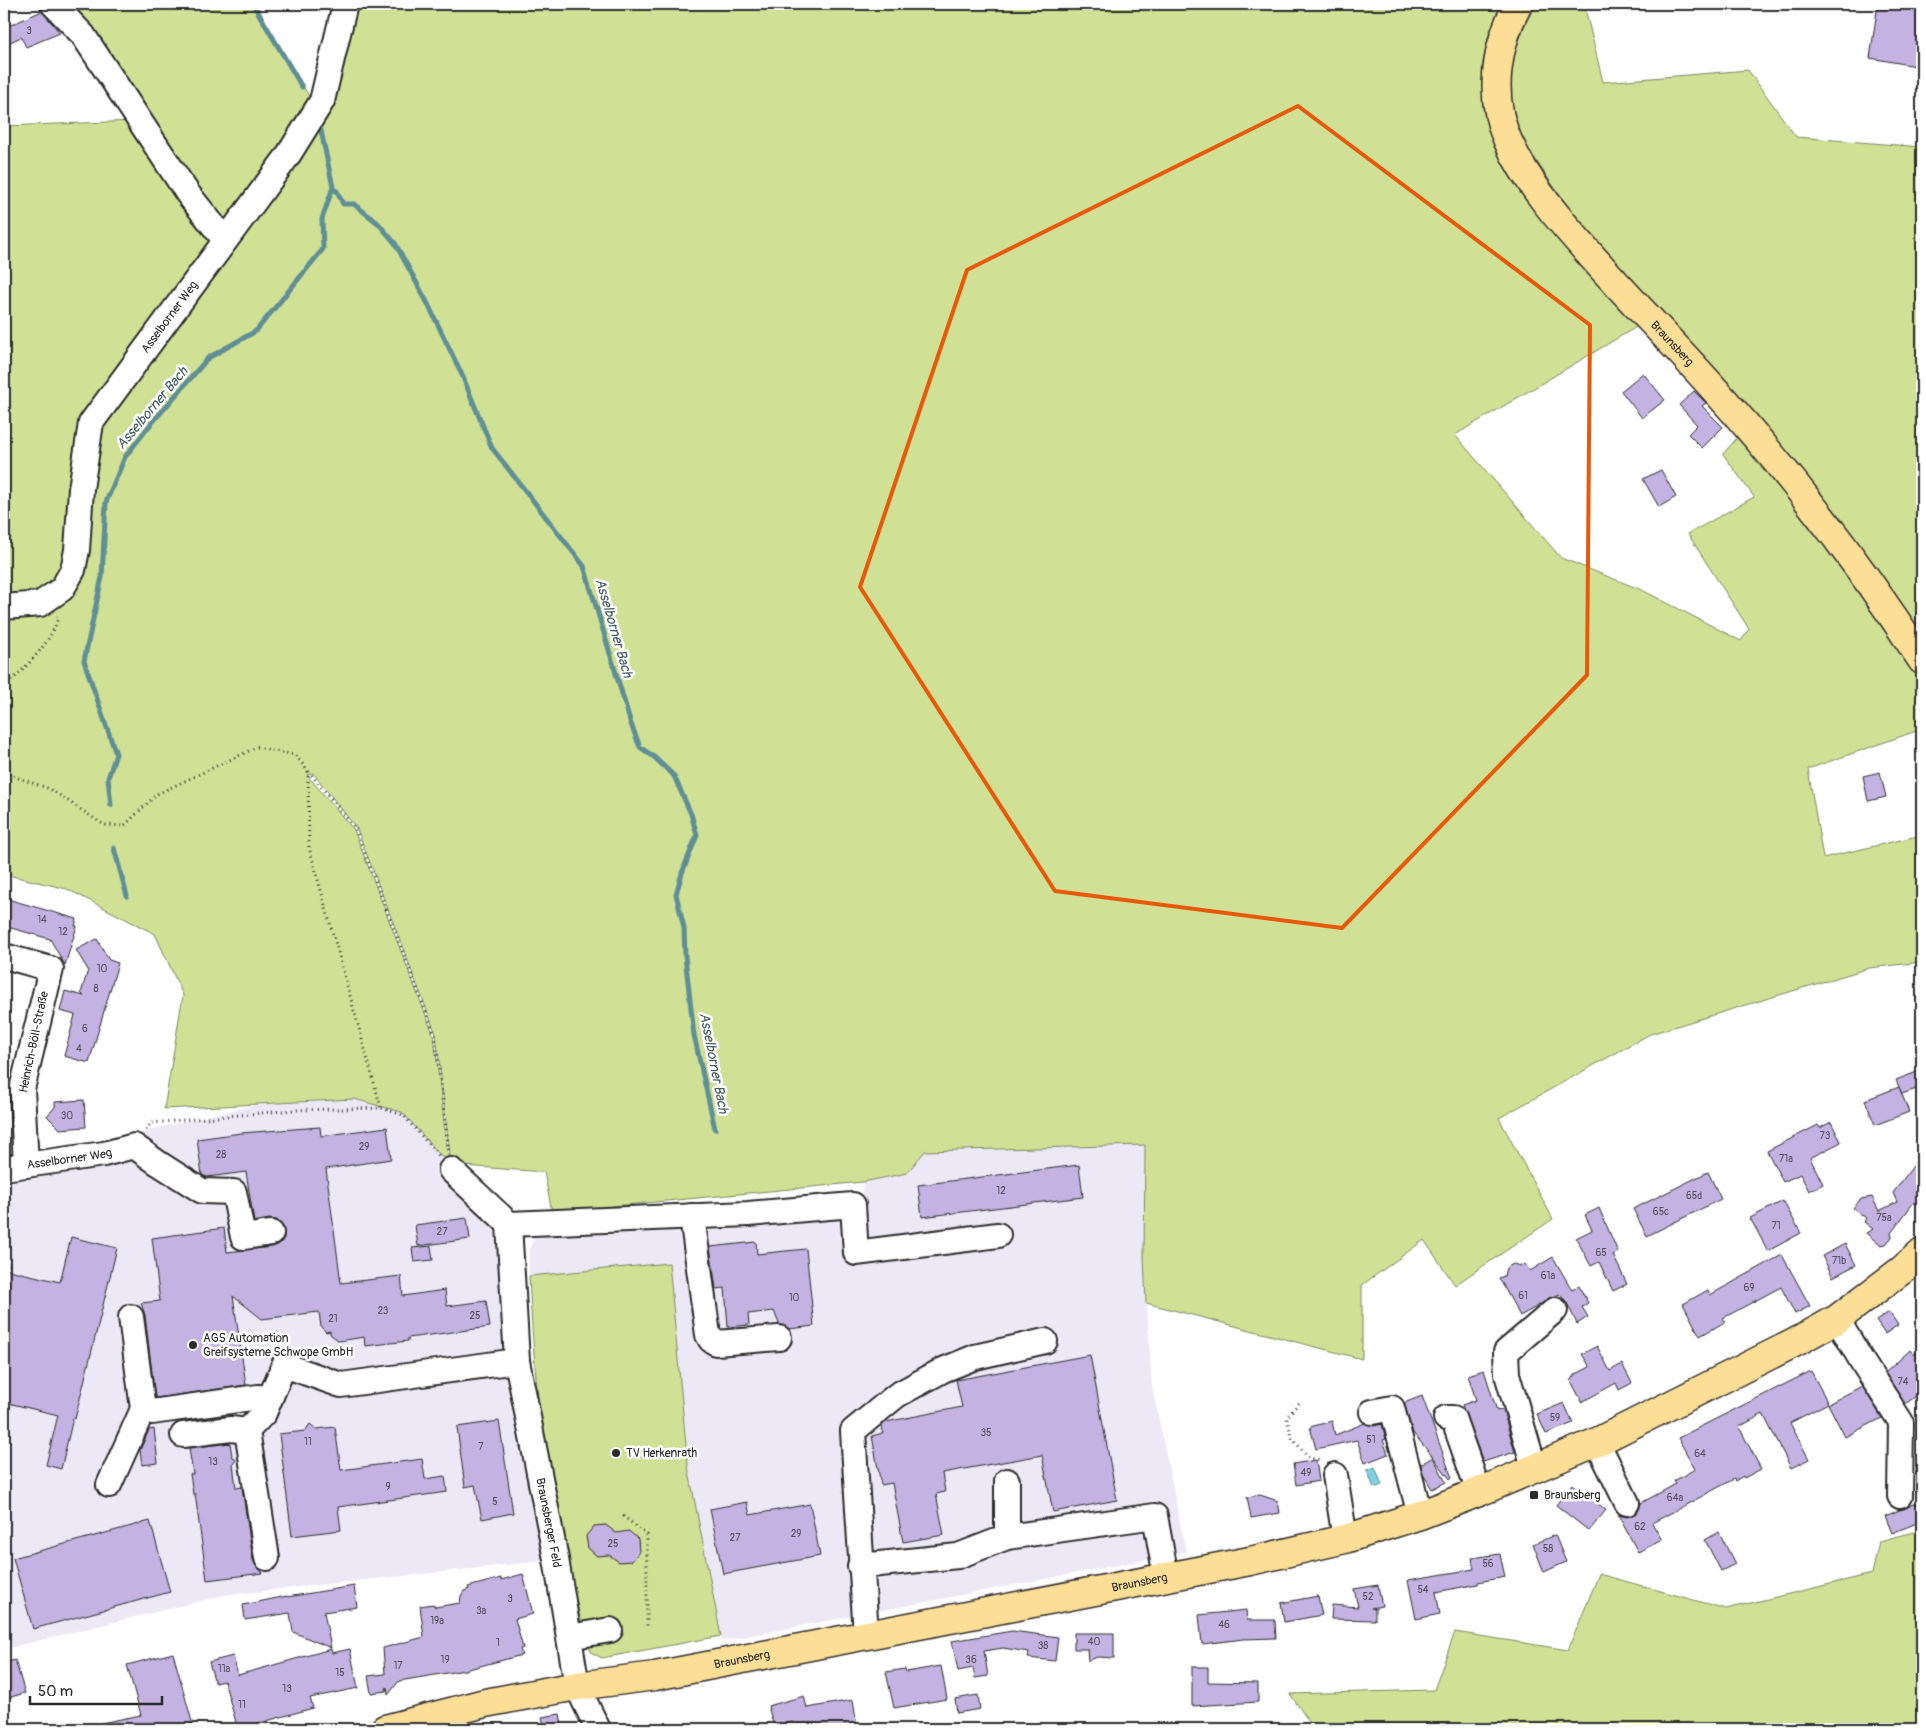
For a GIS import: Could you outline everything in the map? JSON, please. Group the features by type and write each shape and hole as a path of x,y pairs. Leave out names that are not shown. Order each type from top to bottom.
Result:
{"main road":[{"name":"Braunsberg","path":"1518,4 1503,39 1496,93 1500,116 1508,140 1530,182 1560,221 1714,389 1770,454 1886,605 1922,660"},
{"name":"Braunsberg","path":"386,1729 485,1703 577,1686 655,1676 1250,1561 1345,1539 1420,1516 1597,1442 1796,1342 1837,1319 1902,1270 1922,1252"}],"street":[{"path":"53,4 83,35 188,194 225,240"},
{"name":"Asselborner Weg","path":"4,607 40,604 62,589 73,570 77,550 81,489 91,423 287,157 322,101 345,4"},
{"name":"Heinrich-Böll-Straße","path":"4,956 51,968 22,1089 15,1166"},
{"path":"134,1146 202,1191 234,1192 242,1237 271,1233"},
{"name":"Asselborner Weg","path":"15,1166 104,1154 134,1146"},
{"path":"451,1170 509,1224 692,1216 853,1205 856,1253 998,1235"},
{"path":"692,1216 708,1335 711,1340 716,1343 780,1338"},
{"name":"Braunsberger Feld","path":"509,1224 517,1361 556,1559 577,1686 598,1729"},
{"path":"1534,1467 1507,1374 1506,1352 1554,1310"},
{"path":"109,1485 143,1408 131,1317"},
{"path":"1837,1319 1900,1422 1900,1496"},
{"path":"866,1635 860,1566 853,1431 897,1396 943,1370 975,1357 1045,1341"},
{"path":"247,1431 264,1413 284,1365 341,1384 517,1361"},
{"path":"143,1408 152,1412 258,1397 270,1398"},
{"path":"1372,1412 1392,1408 1420,1516"},
{"path":"1446,1418 1453,1418 1479,1492"},
{"path":"183,1435 231,1429 247,1431"},
{"path":"247,1431 267,1558"},
{"path":"1597,1442 1627,1503"},
{"path":"1335,1475 1345,1539"},
{"path":"1007,1481 1007,1537"},
{"path":"860,1566 958,1556 1007,1537 1155,1516 1166,1577"},
{"path":"569,1637 610,1630"}],"path":[{"path":"4,688 23,671 57,626 62,589"},
{"path":"4,773 50,789 104,825 124,826 157,794 257,747 295,755 355,828 435,1035 451,1170"},
{"path":"308,771 309,847 381,1108"},
{"path":"134,1146 151,1123 294,1110 381,1108 403,1115 451,1170"},
{"path":"4,1264 10,1265"},
{"path":"1299,1404 1287,1417 1292,1437 1309,1458 1330,1461 1335,1475"},
{"path":"623,1516 647,1535 647,1626"}],"highlighted area":[{"path":"1298,106 1590,325 1587,675 1342,928 1055,891 860,587 967,270"}],"shaded area":[{"path":"354,1099 402,1112 449,1165 504,1210 553,1560 225,1595 4,1649 4,1171 162,1127 255,1105"},
{"path":"1145,1145 1144,1256 1152,1386 1186,1552 722,1641 688,1467 669,1263 529,1276 529,1251 535,1235 861,1208 863,1182 907,1173 925,1151"}],"green space":[{"path":"59,4 256,4 314,105 228,228"},
{"path":"351,4 1503,4 1489,34 1482,67 1498,150 1643,323 1455,435 1561,558 1642,590 1741,641 1749,629 1688,534 1754,497 1723,454 1742,432 1883,619 1922,676 1922,729 1808,769 1823,858 1922,835 1922,962 1869,968 1650,1034 1499,1118 1553,1219 1455,1285 1424,1240 1362,1285 1362,1359 1146,1303 1144,1256 1145,1145 925,1151 907,1173 863,1182 552,1212 544,1172 451,1165 436,1034 357,829 313,773 307,775 354,830 434,1036 449,1165 402,1112 354,1099 164,1109 183,995 155,934 67,889 4,874 4,609 61,594 94,425 290,159"},
{"path":"1536,4 1584,4 1603,82 1748,70 1796,137 1922,147 1922,645 1576,219 1520,137 1512,109 1508,72 1524,27"},
{"path":"136,121 221,240 103,398 59,588 4,604 4,126"},
{"name":"TV Herkenrath","path":"669,1263 688,1467 721,1636 602,1658 592,1653 587,1644 557,1516 538,1398 529,1276"},
{"path":"1922,1530 1922,1729 1314,1729 1290,1694 1434,1690 1455,1632 1568,1650 1599,1574 1726,1609 1872,1574 1879,1541"}],"water":[{"path":"1375,1467 1382,1485 1374,1488 1367,1470"}],"building":[{"path":"1878,4 1922,9 1922,67 1870,58"},
{"path":"42,11 60,33 26,47 21,37 4,45 4,28"},
{"path":"1643,373 1665,400 1642,418 1621,391"},
{"path":"1694,391 1706,403 1702,406 1723,427 1702,448 1688,434 1697,425 1679,405"},
{"path":"1661,470 1676,497 1659,507 1643,479"},
{"path":"1880,772 1886,797 1868,801 1863,776"},
{"path":"4,898 77,919 75,926 77,926 65,965 50,939 4,926"},
{"path":"97,939 109,960 118,963 89,1063 64,1056 75,1015 60,1011 65,991 84,996 81,993 88,970 76,950"},
{"path":"1922,1070 1922,1087 1902,1094 1896,1080"},
{"path":"1899,1087 1909,1112 1875,1125 1865,1100"},
{"path":"84,1100 86,1127 60,1129 47,1116 55,1107 55,1102"},
{"path":"1831,1122 1841,1142 1810,1158 1823,1184 1809,1191 1800,1174 1783,1182 1767,1151 1818,1125 1820,1128"},
{"path":"320,1127 321,1136 387,1127 391,1159 326,1169 341,1283 401,1276 403,1296 445,1290 447,1306 486,1301 490,1327 408,1338 408,1341 365,1346 364,1337 339,1341 330,1334 330,1331 326,1332 321,1327 319,1312 262,1319 233,1296 246,1385 155,1398 145,1315 141,1303 160,1301 152,1238 224,1228 227,1252 273,1247 284,1238 282,1225 277,1220 269,1219 254,1222 246,1172 207,1177 202,1175 197,1139 241,1133"},
{"path":"1922,1154 1922,1208 1914,1202 1891,1233 1892,1237 1886,1244 1880,1245 1866,1233 1873,1229 1864,1222 1866,1218 1853,1208 1861,1199 1872,1197 1879,1211 1897,1202 1893,1193"},
{"path":"1079,1165 1083,1197 922,1217 918,1185"},
{"path":"1708,1172 1721,1199 1647,1236 1633,1209"},
{"path":"1783,1201 1801,1233 1768,1251 1750,1218"},
{"path":"1599,1208 1618,1252 1613,1255 1627,1284 1613,1291 1599,1262 1591,1266 1576,1238 1592,1230 1585,1215"},
{"path":"467,1218 470,1239 418,1246 415,1225"},
{"path":"71,1237 117,1248 61,1469 46,1465 58,1415 4,1402 4,1269 60,1282"},
{"path":"756,1242 757,1254 806,1249 814,1326 789,1329 779,1324 774,1311 748,1314 749,1325 728,1327 725,1288 716,1289 710,1247"},
{"path":"1845,1244 1856,1265 1833,1277 1822,1256"},
{"path":"431,1246 433,1260 414,1262 412,1248"},
{"path":"1782,1255 1810,1306 1795,1314 1781,1287 1723,1318 1725,1322 1700,1336 1683,1304 1708,1290 1710,1295"},
{"path":"1553,1257 1572,1290 1579,1286 1588,1303 1582,1307 1588,1317 1577,1324 1566,1301 1559,1294 1520,1316 1499,1278 1504,1276 1506,1268 1513,1264 1521,1266 1525,1264 1530,1271"},
{"path":"1889,1312 1898,1325 1885,1334 1876,1321"},
{"path":"1597,1346 1610,1371 1622,1364 1632,1383 1619,1390 1616,1383 1582,1402 1571,1381 1576,1374 1590,1367 1582,1354"},
{"path":"1910,1350 1913,1354 1916,1352 1922,1362 1922,1392 1905,1404 1885,1373"},
{"path":"1090,1355 1117,1500 1053,1512 1042,1455 942,1473 945,1492 936,1494 944,1535 903,1542 892,1483 881,1485 872,1436 883,1433 882,1425 886,1422 962,1407 956,1380"},
{"path":"1484,1370 1497,1411 1503,1410 1515,1452 1483,1462 1462,1405 1476,1400 1468,1375"},
{"path":"1811,1371 1828,1403 1790,1423 1809,1459 1791,1468 1763,1414 1739,1427 1761,1469 1744,1478 1743,1476 1735,1481 1734,1479 1652,1523 1662,1540 1638,1552 1618,1515 1627,1517 1633,1515 1639,1510 1641,1503 1676,1484 1674,1481 1695,1469 1678,1438"},
{"path":"1862,1386 1882,1418 1845,1437 1828,1404"},
{"path":"1422,1396 1452,1478 1450,1479 1413,1433 1404,1403"},
{"path":"1564,1403 1573,1423 1546,1434 1537,1414"},
{"path":"499,1421 513,1513 482,1519 475,1485 465,1487 457,1427"},
{"path":"1332,1421 1335,1435 1365,1423 1374,1426 1382,1424 1386,1439 1383,1440 1388,1454 1365,1463 1357,1440 1316,1449 1310,1427"},
{"path":"310,1424 316,1429 335,1427 341,1470 422,1459 425,1479 445,1476 447,1492 338,1507 341,1530 292,1536 279,1434 305,1431"},
{"path":"154,1429 158,1463 142,1465 140,1450 149,1430"},
{"path":"230,1443 232,1456 236,1460 233,1464 236,1488 242,1487 253,1560 263,1573 207,1580 195,1494 193,1494 190,1474 193,1474 189,1448"},
{"path":"1433,1457 1446,1482 1432,1489 1423,1474 1421,1464"},
{"path":"1316,1460 1319,1481 1296,1485 1293,1464"},
{"path":"1572,1484 1606,1510 1589,1531 1556,1505"},
{"path":"1260,1495 1278,1501 1280,1513 1251,1518 1247,1497"},
{"path":"1922,1501 1922,1521 1892,1533 1885,1516"},
{"path":"747,1502 750,1515 810,1504 820,1556 723,1574 710,1509"},
{"path":"150,1521 170,1592 33,1629 13,1558"},
{"path":"606,1525 616,1533 629,1531 638,1539 639,1552 632,1561 619,1562 609,1555 597,1556 588,1548 586,1536 594,1526"},
{"path":"1719,1532 1735,1564 1721,1571 1705,1540"},
{"path":"1555,1535 1566,1562 1544,1572 1533,1544"},
{"path":"1500,1554 1505,1577 1436,1592 1440,1614 1416,1619 1408,1580 1474,1569 1472,1558"},
{"path":"523,1574 533,1614 515,1619 523,1648 520,1649 522,1655 465,1670 399,1681 388,1695 387,1687 386,1691 371,1693 368,1676 385,1674 383,1648 424,1637 420,1606 433,1604 435,1607 460,1603 461,1596 464,1591 469,1589 468,1587"},
{"path":"1378,1585 1382,1606 1371,1608 1375,1608 1375,1620 1331,1619 1332,1605 1358,1607 1354,1589"},
{"path":"354,1586 357,1607 324,1612 331,1648 293,1632 290,1613 245,1620 243,1605"},
{"path":"1318,1596 1322,1615 1284,1622 1281,1603"},
{"path":"1246,1610 1247,1620 1275,1620 1276,1638 1244,1639 1202,1644 1199,1615"},
{"path":"1012,1631 1058,1637 1055,1661 1028,1658 1029,1652 1003,1648 984,1651 988,1676 975,1678 973,1668 958,1671 952,1641"},
{"path":"1074,1633 1114,1633 1114,1658 1097,1657 1088,1661 1087,1649 1074,1649"},
{"path":"331,1649 332,1653 350,1649 358,1688 310,1698 313,1708 238,1729 224,1681 215,1683 209,1662 233,1656 238,1675"},
{"path":"173,1653 194,1729 102,1729 101,1723 141,1715 127,1665"},
{"path":"15,1660 25,1693 4,1699 4,1663"},
{"path":"941,1666 947,1699 894,1708 886,1672 905,1669 906,1672"},
{"path":"1192,1667 1208,1667 1208,1682 1258,1683 1258,1702 1192,1706"},
{"path":"978,1695 980,1709 957,1713 955,1699"},
{"path":"804,1696 807,1708 853,1700 857,1727 845,1729 795,1729 793,1722 774,1727 768,1706"},
{"path":"560,1714 563,1729 545,1729 542,1717"}],"waterway":[{"name":"Asselborner Bach","path":"253,4 302,87"},
{"name":"Asselborner Bach","path":"111,805 108,778 116,754 84,661 102,577 106,502 125,457 150,425 208,358 256,331 323,249 322,219 333,187 320,126"},
{"name":"Asselborner Bach","path":"332,189 337,191 343,204 354,204 378,223 395,243 427,302 462,375 492,448 584,566 631,724 640,747 674,776 691,814 697,835 676,894 684,928 685,956 694,1035 715,1129"},
{"name":"Asselborner Bach","path":"114,848 127,896"}],"place":[{"name":"AGS Automation Greifsysteme Schwope GmbH","path":"193,1345"},
{"name":"TV Herkenrath","path":"616,1453"},
{"name":"Braunsberg","path":"1534,1495"}]}
